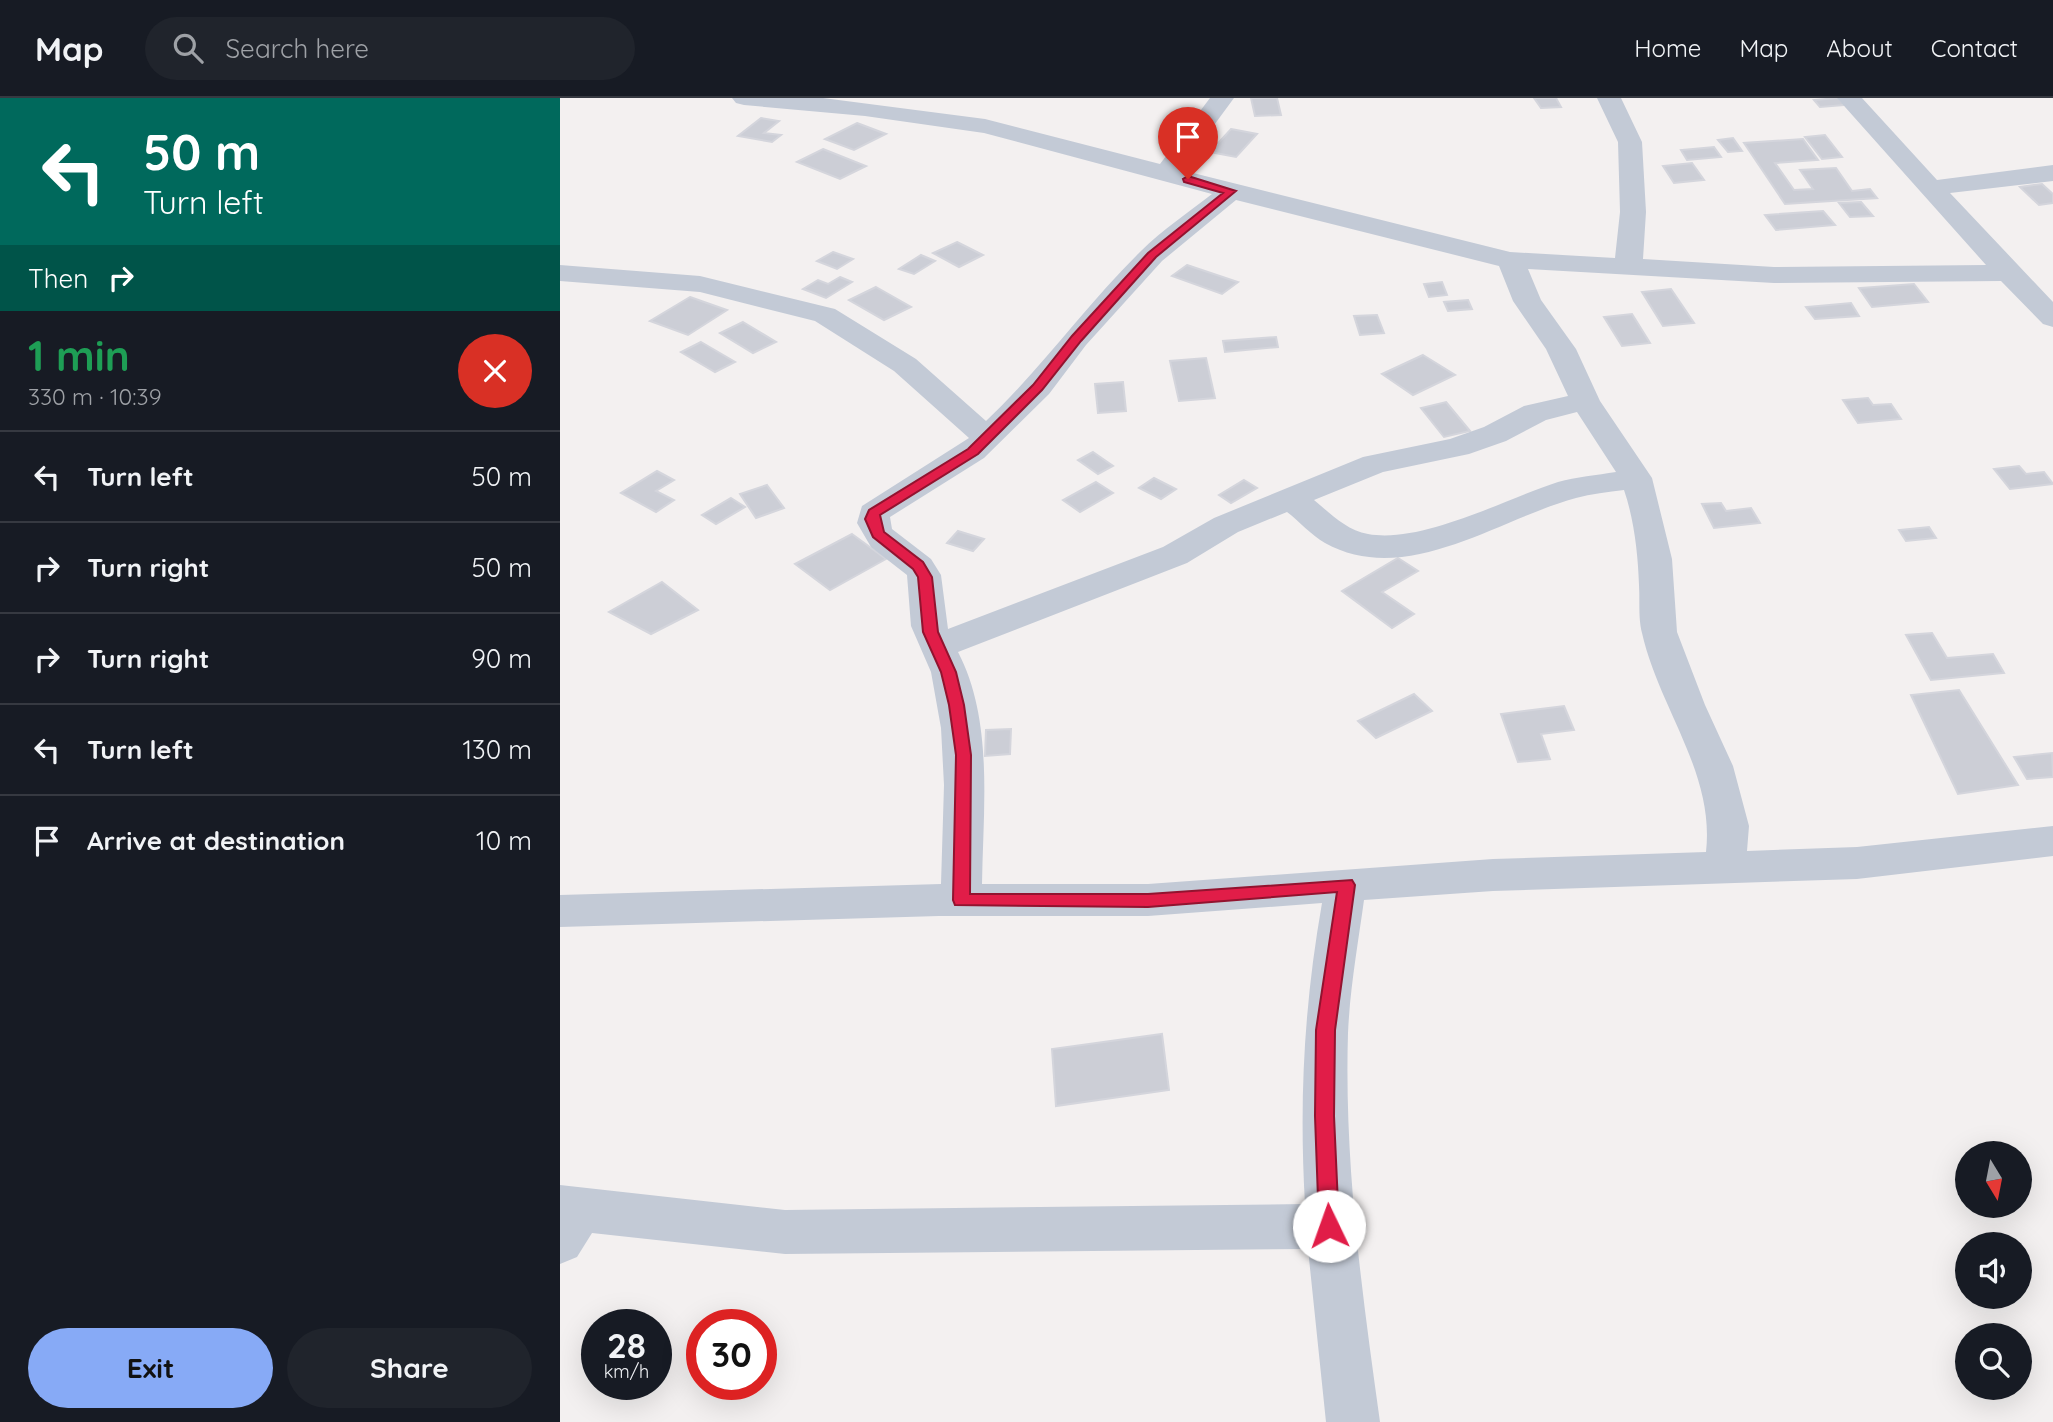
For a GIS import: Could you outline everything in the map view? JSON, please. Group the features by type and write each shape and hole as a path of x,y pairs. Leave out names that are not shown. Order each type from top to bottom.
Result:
{"street":[{"path":"744,98 865,109 985,126 1231,191 1510,260 1628,269 1787,275 2008,273"},
{"path":"1166,173 1222,98"},
{"path":"1609,98 1630,142 1633,212 1628,269"},
{"path":"1849,98 2008,273 2053,318"},
{"path":"1932,188 2053,173"},
{"path":"961,900 964,755 957,705 939,646 930,632 925,577 918,566 878,534 872,519 874,513 973,452 1038,388 1076,339 1152,255 1231,191"},
{"path":"1510,260 1527,301 1561,349 1585,401 1636,478 1655,559 1659,632 1686,705 1714,766 1729,826 1725,867"},
{"path":"560,273 699,284 825,315 905,365 986,437"},
{"path":"939,646 1162,561 1226,525 1374,464 1458,447 1494,434 1535,413 1585,401"},
{"path":"1291,498 1336,535 1361,544 1394,548 1429,540 1570,489 1636,478"},
{"path":"560,911 961,900 1148,900 1493,875 1857,863 2053,841"},
{"path":"1346,885 1326,1030 1324,1116 1329,1226 1353,1422"},
{"path":"566,1219 785,1232 1329,1226"}],"building":[{"path":"1251,98 1277,98 1281,115 1255,116"},
{"path":"1534,98 1556,98 1561,107 1541,108"},
{"path":"1838,98 1845,105 1820,107 1814,100"},
{"path":"761,118 779,121 764,133 781,135 772,142 738,136"},
{"path":"857,123 886,134 854,150 825,139"},
{"path":"1231,129 1257,134 1236,157 1210,152"},
{"path":"1825,135 1842,157 1822,159 1805,137"},
{"path":"1733,138 1742,151 1728,152 1718,140"},
{"path":"1803,139 1818,160 1775,163 1794,190 1813,189 1800,170 1836,168 1852,191 1870,189 1877,198 1785,204 1744,143"},
{"path":"1714,147 1721,157 1687,160 1681,150"},
{"path":"823,149 866,166 840,179 797,162"},
{"path":"1692,163 1704,180 1674,183 1663,166"},
{"path":"2042,184 2053,194 2053,203 2039,205 2020,187"},
{"path":"1861,202 1873,216 1850,217 1839,203"},
{"path":"1823,211 1835,225 1776,230 1765,215"},
{"path":"957,242 983,255 959,267 933,253"},
{"path":"833,252 853,259 837,269 817,261"},
{"path":"921,255 935,261 914,274 899,269"},
{"path":"1187,265 1238,282 1222,294 1172,276"},
{"path":"840,277 852,282 826,298 803,289 818,280 828,284"},
{"path":"1442,282 1447,295 1429,297 1424,284"},
{"path":"1914,284 1928,302 1872,307 1859,288"},
{"path":"876,287 911,307 884,320 849,300"},
{"path":"1671,289 1694,323 1663,326 1642,292"},
{"path":"690,297 727,310 688,335 650,321"},
{"path":"1468,300 1472,309 1448,311 1444,302"},
{"path":"1851,303 1859,316 1815,319 1806,307"},
{"path":"1632,314 1650,343 1622,346 1604,317"},
{"path":"1377,315 1384,333 1360,335 1354,316"},
{"path":"743,322 776,342 753,353 720,333"},
{"path":"1276,337 1278,347 1225,352 1223,341"},
{"path":"701,342 735,362 715,372 681,352"},
{"path":"1423,355 1455,375 1413,395 1382,374"},
{"path":"1206,358 1215,398 1179,401 1170,361"},
{"path":"1123,382 1126,411 1098,413 1095,384"},
{"path":"1868,398 1873,405 1891,404 1901,419 1858,423 1843,400"},
{"path":"1446,402 1470,431 1444,437 1421,408"},
{"path":"1093,452 1113,466 1098,474 1078,460"},
{"path":"2019,466 2026,474 2044,472 2053,484 2010,489 1994,469"},
{"path":"657,471 674,480 656,491 674,500 656,512 621,493"},
{"path":"1154,478 1176,489 1161,499 1139,488"},
{"path":"1244,480 1257,488 1231,503 1219,495"},
{"path":"1096,482 1113,493 1080,512 1063,500"},
{"path":"767,485 784,508 756,518 740,494"},
{"path":"731,498 745,507 716,524 702,515"},
{"path":"1721,503 1726,511 1751,508 1760,523 1714,528 1702,504"},
{"path":"1929,527 1936,538 1906,541 1899,530"},
{"path":"958,531 984,539 973,551 947,543"},
{"path":"852,534 886,559 830,590 795,564"},
{"path":"1398,558 1418,571 1382,592 1414,614 1392,628 1342,591"},
{"path":"662,582 698,610 651,634 609,612"},
{"path":"1932,633 1947,658 1993,654 2004,673 1931,680 1906,635"},
{"path":"1959,690 2018,785 1958,794 1911,695"},
{"path":"1414,694 1432,711 1376,738 1358,721"},
{"path":"1564,706 1574,730 1541,734 1550,759 1518,762 1501,714"},
{"path":"1011,729 1010,754 985,756 986,730"},
{"path":"2052,753 2053,777 2027,779 2014,757"},
{"path":"1162,1034 1169,1090 1056,1106 1052,1049"}],"route":[{"path":"1188,179 1231,191 1152,255 1076,339 1038,388 973,452 874,513 872,519 878,534 918,566 925,577 930,632 939,646 949,672 957,705 964,755 961,900 1148,900 1346,885 1326,1030 1324,1116 1329,1226"}]}
